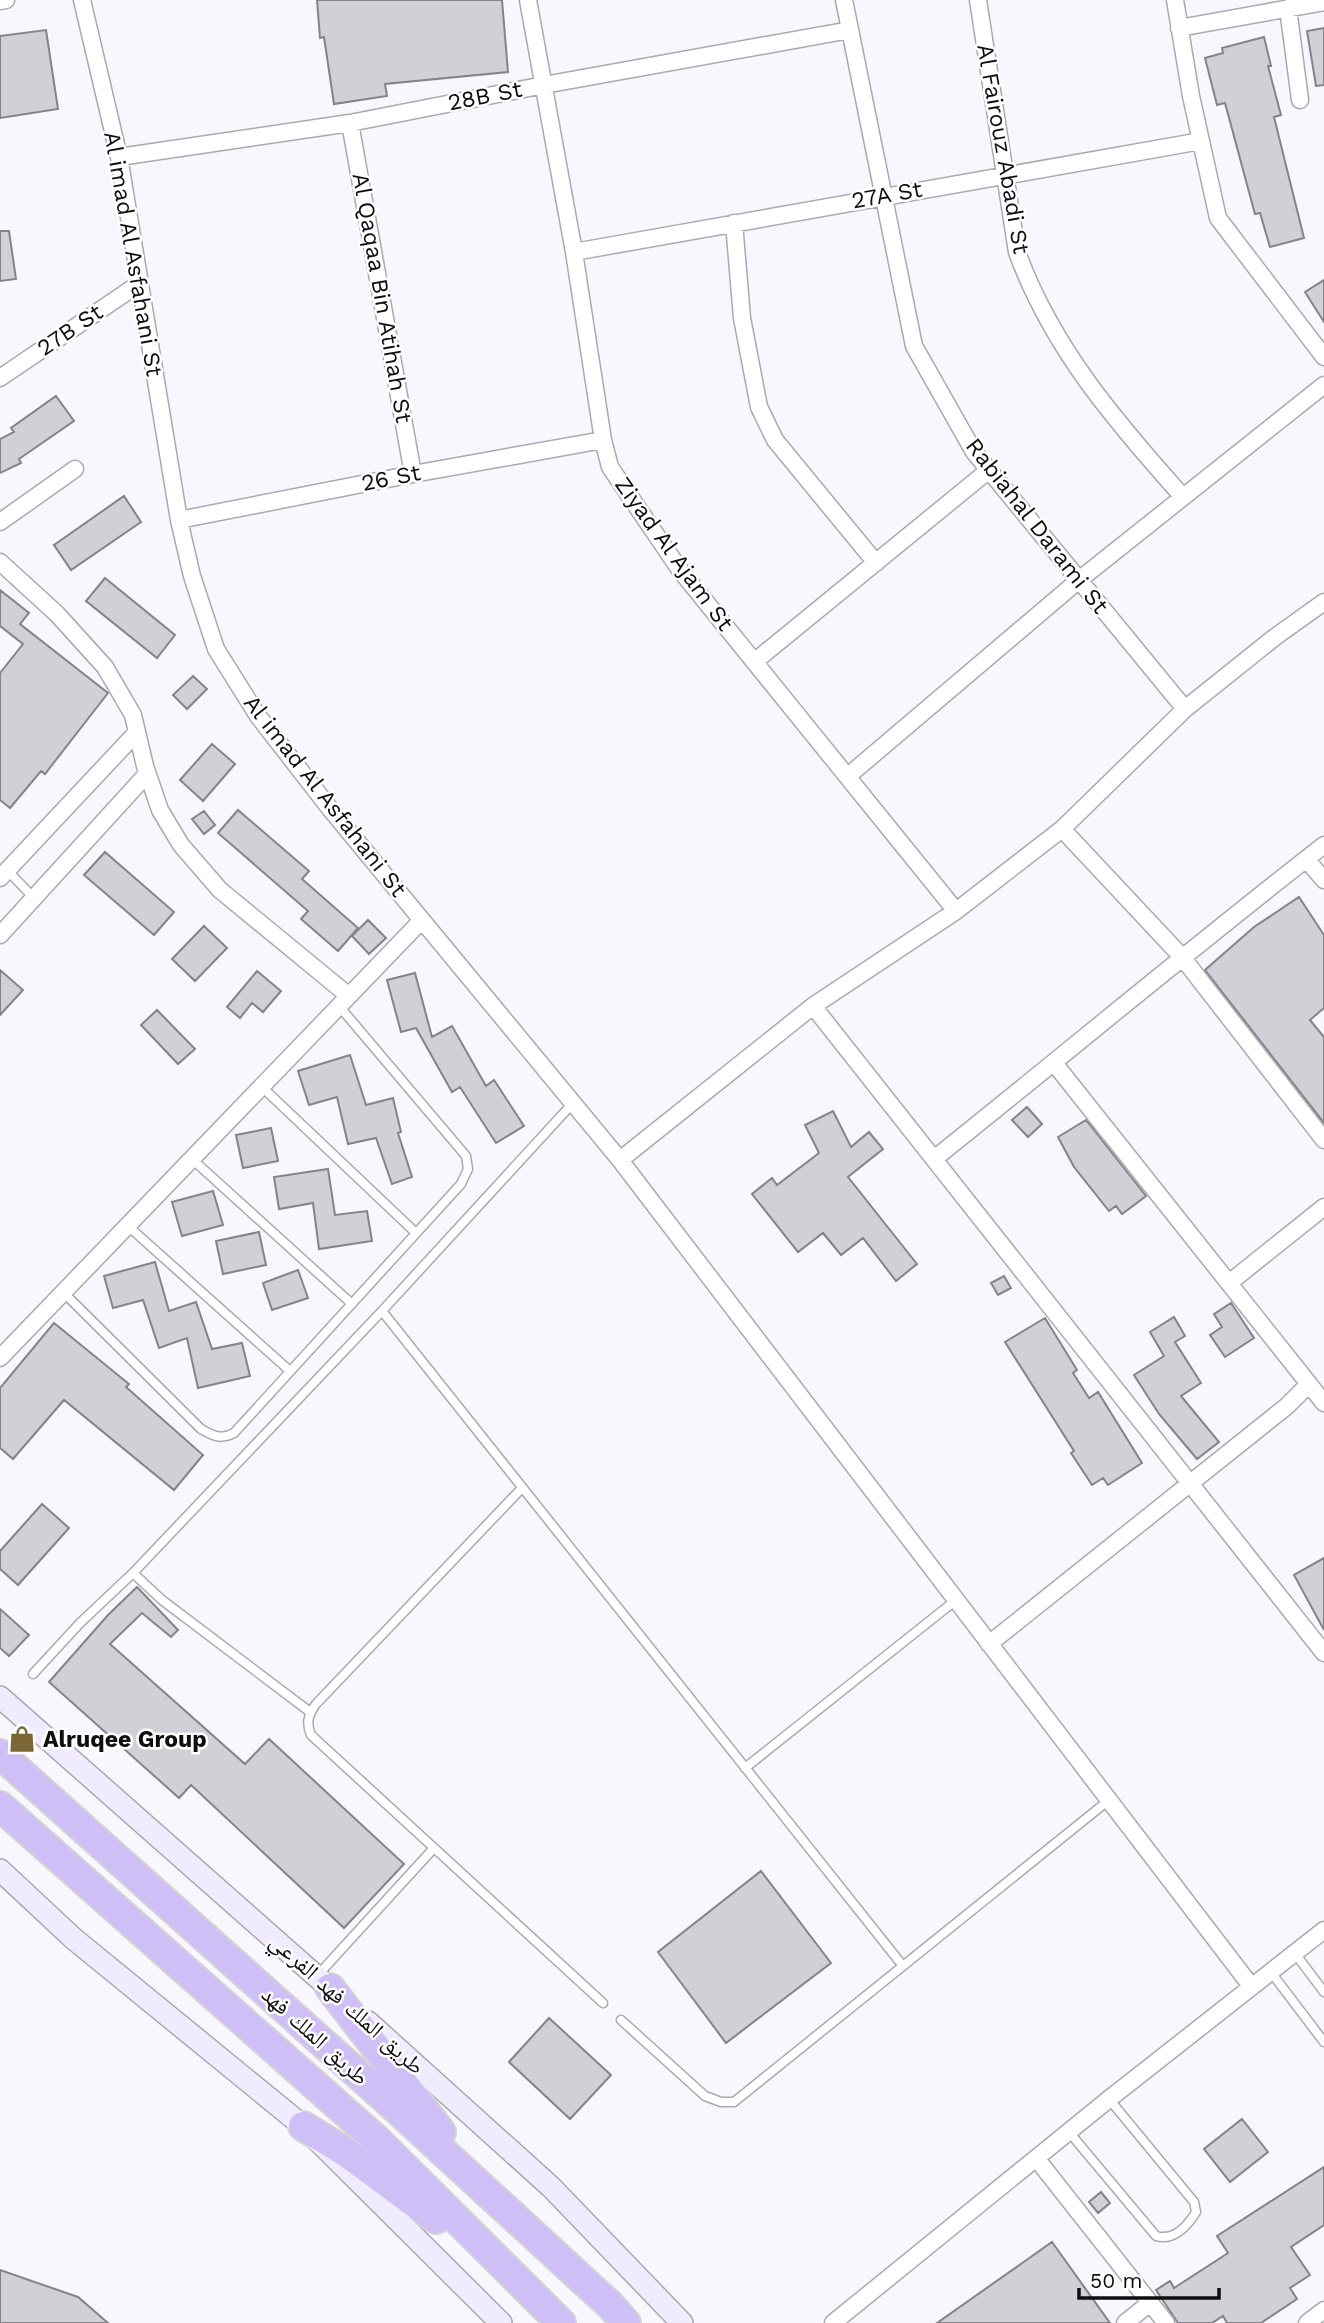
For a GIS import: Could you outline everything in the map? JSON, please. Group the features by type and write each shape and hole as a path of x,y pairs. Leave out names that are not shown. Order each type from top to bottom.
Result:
{"highway":[{"name":"طريق الملك فهد","path":"0,1754 490,2195 626,2323"},
{"name":"طريق الملك فهد","path":"0,1806 377,2140 561,2323"},
{"path":"324,1982 490,2195"},
{"path":"303,2126 347,2153 514,2276"}],"main road":[{"name":"طريق الملك فهد الفرعي","path":"0,1697 324,1982 551,2188 682,2323"},
{"path":"0,1870 74,1939 303,2126 501,2323"}],"street":[{"path":"0,1 6,0"},
{"name":"Al imad Al Asfahani St","path":"82,0 119,157 179,520 192,576 216,649 258,716 620,1160 1251,1986"},
{"name":"Ziyad Al Ajam St","path":"528,0 574,252 603,440 610,467 680,570 956,911"},
{"name":"Rabiahal Darami St","path":"844,0 914,346 974,452 1185,709"},
{"name":"Al Fairouz Abadi St","path":"978,0 1017,252 1031,289 1070,360 1183,498"},
{"path":"1175,0 1218,218 1324,357"},
{"path":"1180,28 1324,2"},
{"path":"1287,8 1300,100"},
{"name":"28B St","path":"119,157 350,123 850,30"},
{"name":"Al Qaqaa Bin Atihah St","path":"350,123 413,474"},
{"name":"27A St","path":"574,252 1201,141"},
{"path":"734,223 742,318 758,407 775,440 876,563"},
{"name":"27B St","path":"0,378 139,283"},
{"path":"848,776 1079,580 1324,385"},
{"name":"26 St","path":"179,520 603,440"},
{"path":"0,522 75,469"},
{"path":"754,662 989,470"},
{"path":"0,562 57,614 105,667 133,715 147,774 160,810 181,845 220,890 344,1001"},
{"path":"620,1160 813,1006 956,911 1062,829 1185,709 1275,637 1323,605"},
{"path":"4,874 137,732"},
{"path":"0,934 147,774"},
{"path":"1062,829 1182,957 1324,1140"},
{"path":"934,1159 1324,845"},
{"path":"1306,859 1324,880"},
{"path":"0,1357 422,920"},
{"path":"813,1006 1324,1653"},
{"path":"1054,1063 1324,1403"},
{"path":"1229,1283 1324,1207"},
{"path":"989,1644 1287,1406 1309,1384"},
{"path":"833,2323 1109,2099 1324,1930"},
{"path":"1036,2158 1166,2323"},
{"path":"1125,2323 1150,2303"},
{"path":"1307,2323 1324,2309"}],"lane":[{"path":"4,874 33,897"},
{"path":"63,1292 201,1429 215,1437 227,1437 234,1433 461,1184 467,1169 466,1156 344,1001"},
{"path":"262,1087 416,1233"},
{"path":"33,1674 382,1311 573,1103"},
{"path":"192,1159 352,1304"},
{"path":"128,1226 290,1371"},
{"path":"382,1311 902,1966"},
{"path":"522,1488 310,1712 307,1725 311,1735 603,2003"},
{"path":"132,1573 162,1600 310,1712"},
{"path":"746,1768 956,1600"},
{"path":"621,2020 705,2096 721,2102 734,2102 1109,1800"},
{"path":"324,1982 433,1849"},
{"path":"1294,1952 1324,1992"},
{"path":"1270,1971 1324,2042"},
{"path":"1069,2132 1156,2235 1164,2238 1173,2236 1196,2212 1195,2202 1109,2099"}],"building":[{"path":"317,0 502,0 508,72 385,84 387,96 334,104 324,37 320,38"},
{"path":"1324,28 1324,85 1316,86 1307,31"},
{"path":"46,30 58,109 0,118 0,36"},
{"path":"1264,37 1271,66 1268,66 1281,115 1274,117 1304,238 1270,247 1260,213 1255,214 1225,103 1217,105 1205,58 1223,53 1222,48"},
{"path":"0,231 9,231 16,279 0,281"},
{"path":"1324,280 1324,322 1305,292"},
{"path":"56,396 74,421 19,459 21,463 0,473 0,439 14,432 11,428"},
{"path":"124,496 141,522 71,570 54,545"},
{"path":"105,578 175,635 157,658 86,601"},
{"path":"0,590 29,613 20,624 108,693 45,774 41,771 10,808 0,800 0,673 23,644 0,626"},
{"path":"193,676 207,689 187,709 173,695"},
{"path":"212,744 235,764 203,801 180,780"},
{"path":"238,810 309,871 302,879 358,928 338,951 301,919 308,911 218,833"},
{"path":"204,811 215,825 204,834 192,819"},
{"path":"105,852 174,912 154,935 84,875"},
{"path":"1299,897 1324,935 1324,1008 1310,1020 1324,1037 1324,1123 1205,970 1254,927"},
{"path":"368,920 386,938 369,954 352,936"},
{"path":"204,926 227,948 195,981 172,959"},
{"path":"0,970 23,990 0,1015"},
{"path":"257,971 281,991 263,1012 252,1003 240,1018 227,1007"},
{"path":"415,973 432,1037 452,1026 486,1086 494,1080 524,1126 496,1143 460,1087 452,1092 416,1028 401,1032 387,980"},
{"path":"157,1010 195,1049 178,1064 141,1025"},
{"path":"350,1055 366,1105 393,1098 401,1132 398,1133 412,1177 392,1184 376,1138 348,1144 337,1097 309,1105 298,1071"},
{"path":"1027,1107 1042,1124 1028,1137 1012,1120"},
{"path":"833,1111 851,1147 869,1132 883,1149 848,1177 917,1264 896,1281 863,1238 841,1255 823,1233 798,1252 752,1194 772,1178 777,1185 819,1153 805,1125"},
{"path":"1086,1120 1146,1196 1122,1214 1116,1206 1109,1211 1074,1167 1058,1137"},
{"path":"271,1128 278,1161 243,1168 236,1135"},
{"path":"328,1169 335,1215 367,1211 372,1241 319,1249 313,1203 279,1209 274,1177"},
{"path":"213,1191 223,1225 182,1236 172,1202"},
{"path":"259,1232 266,1265 223,1274 216,1241"},
{"path":"155,1262 169,1311 196,1302 212,1349 242,1343 250,1376 198,1388 187,1338 159,1348 143,1300 113,1308 104,1276"},
{"path":"298,1270 308,1298 272,1310 263,1283"},
{"path":"1004,1276 1011,1288 998,1295 991,1283"},
{"path":"1231,1303 1254,1338 1225,1357 1210,1335 1222,1327 1214,1314"},
{"path":"1174,1317 1185,1336 1175,1342 1201,1383 1181,1396 1219,1442 1197,1459 1159,1414 1134,1375 1164,1356 1150,1332"},
{"path":"1045,1318 1077,1370 1073,1373 1089,1398 1098,1392 1142,1463 1108,1485 1103,1478 1092,1485 1071,1453 1074,1451 1005,1342"},
{"path":"54,1323 129,1384 126,1387 203,1455 174,1490 64,1400 13,1459 0,1448 0,1388"},
{"path":"42,1504 69,1528 18,1585 0,1569 0,1551"},
{"path":"1324,1558 1324,1630 1294,1575"},
{"path":"137,1587 178,1630 171,1637 142,1613 110,1644 245,1764 269,1739 404,1864 344,1928 191,1785 179,1798 49,1682 108,1615"},
{"path":"0,1609 29,1635 9,1656 0,1648"},
{"path":"761,1871 831,1963 726,2043 658,1952"},
{"path":"549,2018 611,2075 570,2119 509,2062"},
{"path":"1242,2119 1268,2152 1230,2182 1204,2149"},
{"path":"1324,2167 1324,2225 1291,2247 1310,2275 1290,2288 1297,2299 1261,2323 1227,2323 1223,2316 1212,2323 1178,2323 1156,2290 1170,2281 1174,2288 1228,2253 1217,2236"},
{"path":"1101,2192 1110,2203 1098,2213 1089,2202"},
{"path":"1052,2242 1110,2323 937,2323"},
{"path":"0,2270 78,2297 108,2323 0,2323"}],"place":[{"name":"Alruqee Group","path":"22,1739"}]}
